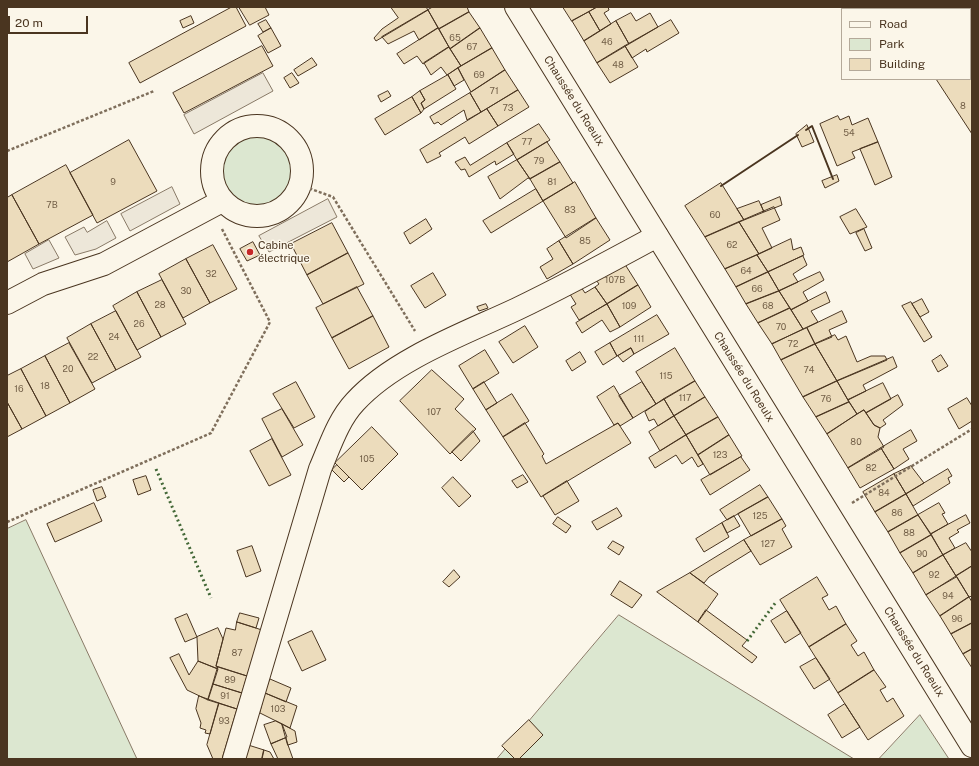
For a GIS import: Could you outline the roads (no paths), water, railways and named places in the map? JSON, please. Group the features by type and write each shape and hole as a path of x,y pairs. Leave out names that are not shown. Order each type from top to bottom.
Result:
{"street":[{"name":"Chaussée du Roeulx","path":"516,7 972,746"},
{"path":"7,303 43,284 104,264 216,204 245,215 259,216 272,214 284,207 294,197 300,185 302,170 300,156 293,143 282,133 269,127 255,125 240,128 228,135 218,146 212,160 211,174 216,204"},
{"path":"234,759 320,468 339,426 355,402 382,378 427,351 519,308 657,236"}],"place":[{"name":"Cabine électrique","path":"250,252"}]}
